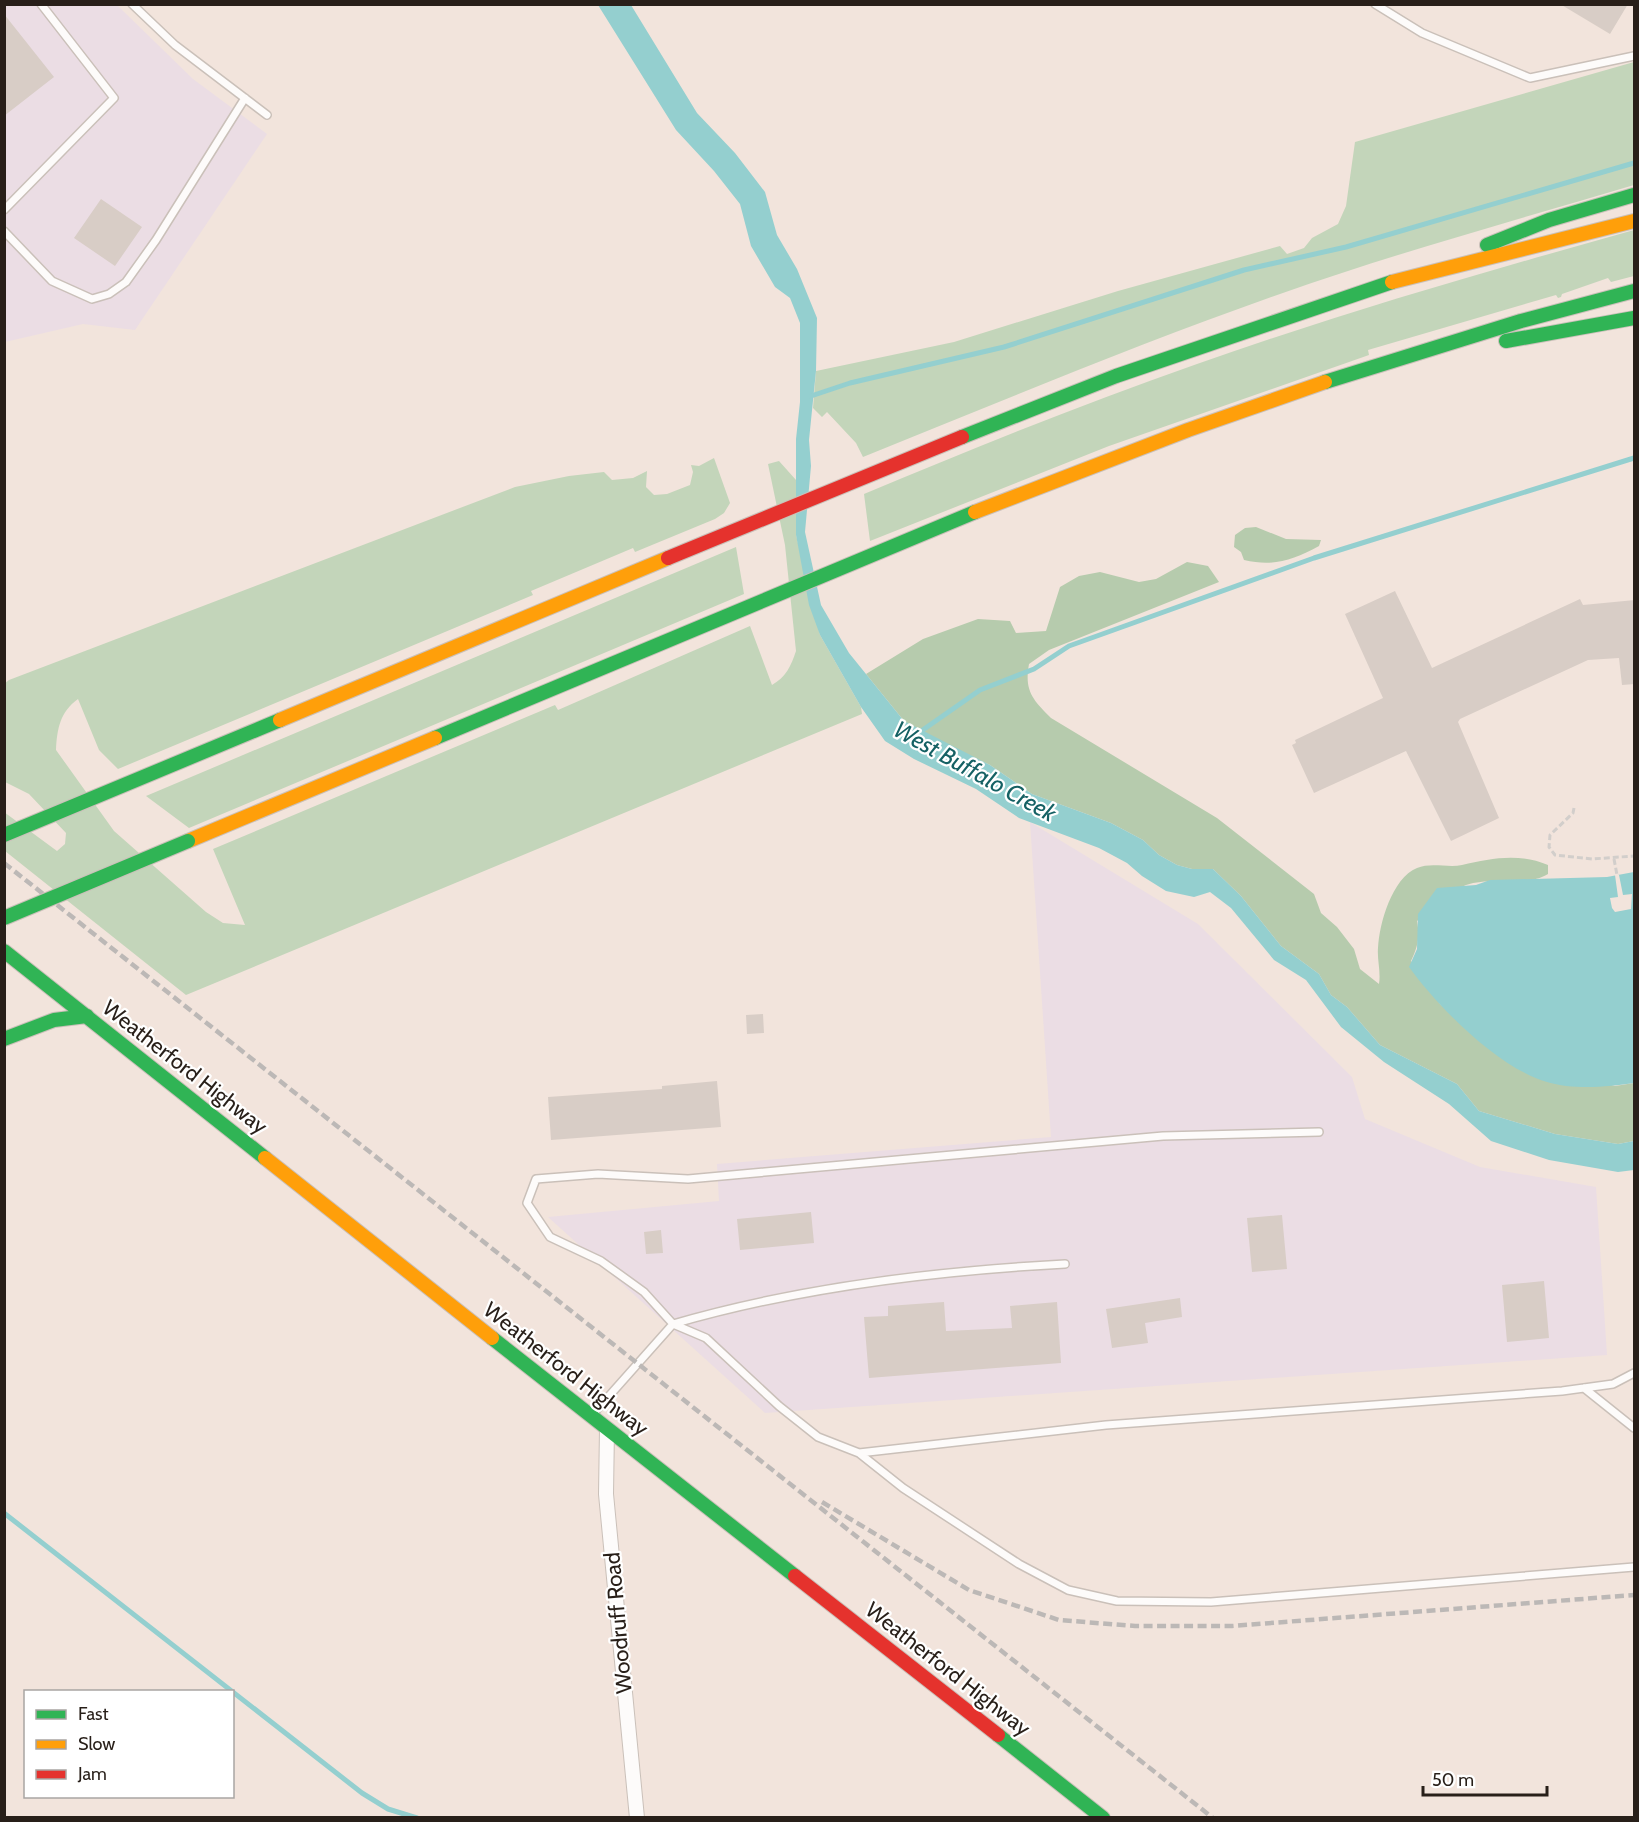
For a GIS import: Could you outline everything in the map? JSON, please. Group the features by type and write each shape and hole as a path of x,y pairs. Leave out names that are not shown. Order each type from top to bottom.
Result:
{"main road":[{"path":"1407,277 1549,220 1635,195"},
{"path":"4,835 872,472 1116,376 1301,310 1407,277 1635,222"},
{"path":"4,918 865,557 1128,452 1391,362 1635,291"},
{"path":"1391,362 1635,318"},
{"name":"Weatherford Highway","path":"4,951 607,1429 1103,1818"},
{"path":"4,1039 51,1019 69,1015 87,1016"}],"street":[{"name":"Woodruff Road","path":"607,1429 606,1494 637,1815"}],"lane":[{"path":"4,210 114,98 41,4"},
{"path":"132,4 175,45 267,115"},
{"path":"1375,4 1422,33 1530,78 1635,56"},
{"path":"4,231 52,281 92,298 109,294 126,282 156,240 245,98"},
{"path":"1319,1132 1162,1136 688,1179 598,1174 536,1179 527,1203 550,1237 601,1261 645,1292 673,1324 706,1338 779,1406 818,1437 859,1453 903,1488 1018,1564 1068,1590 1116,1601 1211,1602 1635,1568"},
{"path":"591,1416 673,1324 730,1308 844,1287 982,1268 1065,1264"},
{"path":"859,1453 1106,1425 1584,1388 1613,1384 1635,1373"},
{"path":"1584,1388 1635,1428"}],"path":[{"path":"1574,808 1574,813 1550,835 1549,844 1552,853 1575,858 1614,859 1635,856"},
{"path":"1614,859 1617,875"}],"shaded area":[{"path":"4,5 117,5 193,79 267,134 135,330 83,324 5,342"},
{"path":"1030,822 1198,924 1352,1077 1365,1119 1480,1167 1596,1187 1607,1355 765,1413 548,1217 719,1201 717,1164 1051,1137"}],"green space":[{"path":"1634,62 1634,185 1412,251 1280,294 1122,353 863,457 856,443 827,412 822,417 813,408 816,371 954,342 1118,291 1280,246 1287,254 1304,248 1312,238 1338,224 1346,206 1355,142"},
{"path":"1634,230 1634,276 1611,282 1608,278 1562,294 1558,298 1556,295 1368,350 1369,355 1109,446 870,541 864,494 1030,426 1113,394 1306,327"},
{"path":"714,458 730,503 724,513 715,519 635,552 633,548 531,591 533,595 118,769 99,750 78,699 63,715 57,735 56,750 114,831 206,912 223,923 245,925 213,849 555,705 558,710 750,626 772,685 781,678 790,666 796,651 785,545 768,464 779,461 796,480 796,535 820,635 861,707 862,714 186,995 5,851 4,812 57,851 65,844 66,833 29,794 5,782 4,684 9,680 515,487 569,476 604,472 612,480 633,478 647,471 646,487 654,495 667,494 690,485 693,472 691,465 699,466"},
{"path":"1256,527 1286,539 1321,540 1319,546 1283,561 1265,563 1244,560 1241,552 1234,547 1235,535 1245,528"},
{"path":"736,547 744,594 189,828 146,796"},
{"path":"1187,562 1208,566 1219,582 1049,650 1029,664 1029,688 1039,706 1051,718 1217,818 1314,894 1321,913 1337,927 1354,949 1360,969 1379,984 1379,938 1384,915 1394,891 1408,873 1422,866 1457,866 1505,858 1527,859 1548,865 1548,874 1539,878 1519,881 1487,881 1466,885 1454,892 1417,921 1418,941 1411,961 1440,1004 1496,1053 1615,1086 1634,1083 1634,1141 1618,1144 1555,1134 1479,1111 1457,1084 1380,1045 1347,1007 1331,995 1319,974 1281,946 1241,896 1213,869 1192,869 1177,865 1159,855 1143,840 1111,823 1032,794 990,765 927,735 904,721 866,674 923,639 978,619 1010,621 1016,633 1046,631 1060,587 1079,576 1100,572 1139,582 1156,579"}],"water":[{"name":"West Buffalo Creek","path":"598,5 631,5 697,113 735,153 765,192 777,235 797,269 817,318 816,371 809,440 811,466 805,532 821,605 849,653 904,721 990,765 1032,794 1111,823 1143,840 1159,855 1177,865 1192,869 1213,869 1241,896 1281,946 1319,974 1331,995 1347,1007 1380,1045 1457,1084 1479,1111 1555,1134 1618,1144 1634,1141 1634,1170 1618,1172 1549,1160 1491,1141 1449,1104 1384,1062 1341,1027 1306,980 1274,960 1231,908 1210,892 1194,897 1166,891 1142,876 1127,863 1099,848 1019,818 976,789 914,759 885,741 861,707 820,635 809,605 796,535 796,439 800,402 800,323 790,298 775,287 751,246 740,204 714,171 676,130"},
{"path":"1634,872 1634,1083 1579,1087 1557,1085 1528,1075 1489,1050 1470,1034 1436,1000 1409,967 1417,949 1418,914 1437,888 1476,885 1490,880 1607,877"}],"pier":[{"path":"1615,875 1619,875 1623,895 1632,894 1631,909 1615,912 1612,908 1610,898 1618,897"}],"building":[{"path":"1560,4 1628,4 1610,34"},
{"path":"4,14 54,77 4,116"},
{"path":"101,199 142,227 115,266 74,238"},
{"path":"1395,591 1432,668 1580,599 1583,605 1635,600 1635,684 1622,685 1619,658 1588,660 1460,719 1458,722 1499,818 1451,841 1406,751 1314,793 1292,745 1296,743 1295,740 1383,698 1345,614"},
{"path":"763,1014 764,1033 747,1034 746,1015"},
{"path":"717,1081 721,1127 551,1140 548,1097 662,1089 662,1086"},
{"path":"811,1212 814,1243 740,1250 737,1219"},
{"path":"1282,1215 1287,1269 1252,1272 1247,1218"},
{"path":"661,1230 663,1253 646,1254 644,1232"},
{"path":"1544,1281 1549,1338 1507,1342 1502,1285"},
{"path":"1180,1298 1182,1317 1145,1323 1148,1343 1112,1348 1106,1309"},
{"path":"944,1302 946,1331 1012,1328 1010,1306 1057,1302 1061,1363 869,1378 864,1317 888,1316 888,1306"}],"waterway":[{"path":"811,396 850,383 1004,347 1244,270 1346,247 1634,163"},
{"name":"West Buffalo Creek","path":"917,734 980,690 1034,669 1069,646 1314,558 1634,458"},
{"path":"4,1513 230,1690"},
{"path":"234,1693 362,1793 388,1809 417,1818"}],"railway":[{"path":"4,863 1213,1818"},
{"path":"822,1502 969,1590 1059,1620 1135,1626 1232,1626 1634,1595"}],"traffic: fast":[{"path":"1487,245 1549,220 1634,195"},
{"path":"962,437 1116,376 1392,282"},
{"path":"1325,382 1521,321 1634,291"},
{"path":"1506,341 1634,318"},
{"path":"435,738 975,512"},
{"path":"4,835 280,720"},
{"path":"4,918 188,841"},
{"path":"4,951 265,1158"},
{"path":"4,1039 54,1020 87,1016"},
{"path":"492,1338 795,1576"},
{"path":"998,1735 1103,1818"}],"traffic: slow":[{"path":"1392,282 1634,221"},
{"path":"975,512 1188,430 1325,382"},
{"path":"280,720 668,558"},
{"path":"188,841 435,738"},
{"path":"265,1158 492,1338"}],"traffic: jam":[{"path":"668,558 962,437"},
{"path":"795,1576 998,1735"}]}
